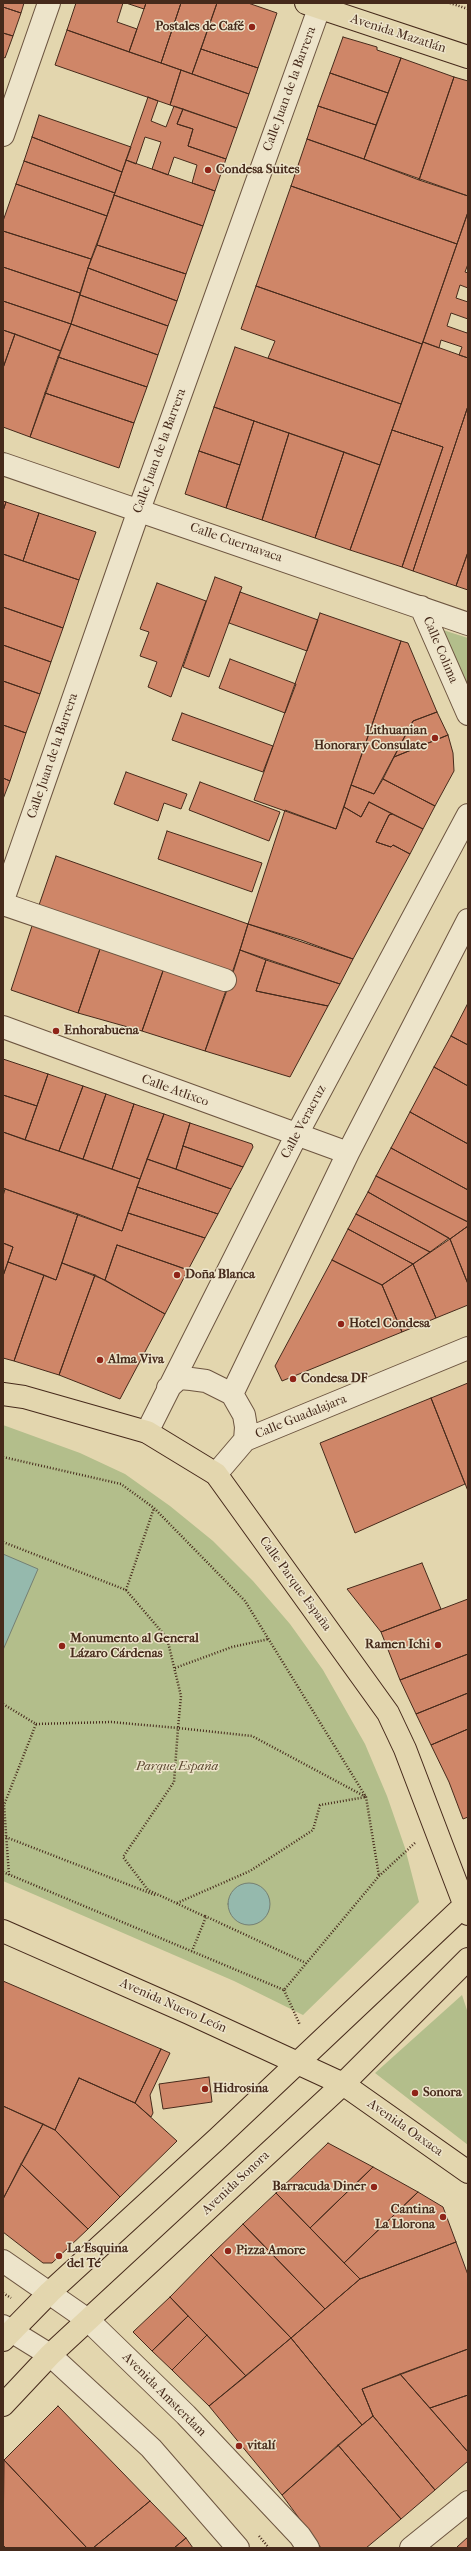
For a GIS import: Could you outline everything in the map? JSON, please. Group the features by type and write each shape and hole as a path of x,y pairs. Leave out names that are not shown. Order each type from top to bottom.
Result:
{"main road":[{"name":"Avenida Mazatlán","path":"315,5 468,57"},
{"name":"Calle Parque España","path":"3,1394 24,1397 147,1432 216,1474 388,1713 405,1749 467,1907"},
{"path":"6,2332 467,1907"},
{"name":"Avenida Nuevo León","path":"3,1931 343,2084"},
{"name":"Avenida Sonora","path":"3,2405 50,2355 343,2084 468,1959"},
{"name":"Avenida Oaxaca","path":"343,2084 468,2172"}],"street":[{"path":"3,135 49,3"},
{"name":"Calle Juan de la Barrera","path":"3,900 315,5"},
{"name":"Calle Cuernavaca","path":"3,464 468,624"},
{"name":"Calle Colima","path":"422,607 468,714"},
{"name":"Calle Veracruz","path":"147,1432 296,1136 468,816"},
{"path":"3,904 225,980"},
{"path":"232,1394 348,1153 468,920"},
{"name":"Calle Atlixco","path":"3,1027 296,1136 348,1153"},
{"name":"Calle Guadalajara","path":"245,1440 468,1348"},
{"path":"168,1388 179,1378 206,1381 232,1394 244,1414 246,1427 245,1440 216,1474"},
{"name":"Avenida Amsterdam","path":"3,2261 50,2292 88,2320 186,2416 300,2536 308,2548"},
{"path":"6,2332 50,2355 151,2448 238,2548"},
{"path":"411,2548 468,2502"}],"path":[{"path":"450,3 468,9"},
{"path":"3,1457 121,1484 154,1508 246,1601 366,1797 379,1876"},
{"path":"126,1590 154,1508"},
{"path":"3,1542 126,1590 167,1638 181,1696 174,1782 123,1857 148,1890 206,1917 192,1951"},
{"path":"175,1668 232,1647 269,1639"},
{"path":"3,1704 36,1724 110,1722 252,1736 366,1797"},
{"path":"9,1875 4,1805 36,1724"},
{"path":"176,1903 250,1871 313,1830 320,1805 366,1797"},
{"path":"284,1990 379,1876 434,1825"},
{"path":"3,1836 176,1903 306,1963"},
{"path":"3,1872 284,1990 300,2025"}],"green space":[{"path":"443,630 468,638 468,687"},
{"name":"Parque España","path":"3,1425 80,1453 125,1474 170,1506 213,1541 253,1581 290,1624 323,1670 365,1744 387,1796 405,1848 419,1902 303,2015 234,1981 3,1881"},
{"path":"462,1995 468,2013 468,2145 375,2073"}],"water":[{"path":"3,1554 38,1569 3,1650"},
{"path":"245,1883 253,1883 264,1889 270,1900 270,1908 264,1919 253,1925 245,1925 234,1919 228,1908 228,1900 234,1889"}],"building":[{"path":"3,3 24,3 21,13 3,7"},
{"path":"76,3 123,3 117,22 137,29 129,52 67,30"},
{"path":"126,3 146,3 144,9"},
{"path":"146,3 181,3 161,63 129,52"},
{"path":"181,3 217,3 192,74 161,63"},
{"path":"217,3 248,3 277,13 258,68 201,49"},
{"path":"3,7 21,13 13,36 3,33"},
{"path":"67,30 181,70 170,105 55,65"},
{"path":"3,33 13,36 5,58 3,57"},
{"path":"343,37 377,47 377,50 401,58 388,93 330,73"},
{"path":"201,49 258,68 249,94 192,74"},
{"path":"401,58 454,77 419,180 364,159"},
{"path":"181,70 249,94 237,128 170,105"},
{"path":"330,73 388,93 376,125 318,106"},
{"path":"454,77 468,81 468,196 419,180"},
{"path":"148,97 158,101 151,121 166,127 174,106 183,109 177,124 193,129 188,146 226,159 215,191 192,183 197,165 174,157 168,175 152,169 161,142 145,137 136,164 126,160"},
{"path":"318,106 376,125 364,159 307,139"},
{"path":"183,109 237,128 226,159 188,146 193,129 177,124"},
{"path":"39,115 131,147 122,172 32,137"},
{"path":"32,137 122,172 115,193 24,161"},
{"path":"307,139 468,196 468,212 457,244 291,186"},
{"path":"126,160 215,191 203,226 114,195"},
{"path":"24,161 115,193 107,216 16,184"},
{"path":"16,184 107,216 91,259 3,231 3,221"},
{"path":"291,186 457,244 422,344 256,286"},
{"path":"114,195 203,226 186,274 97,245"},
{"path":"468,212 468,264 465,272 468,273 468,288 460,285 456,298 468,302 468,319 451,313 447,326 467,333 468,330 468,358 459,355 462,347 441,340 439,348 423,342"},
{"path":"3,231 91,259 80,293 3,267"},
{"path":"97,245 186,274 177,301 88,268"},
{"path":"3,267 80,293 71,324 3,301"},
{"path":"88,268 177,301 168,326 80,295"},
{"path":"256,286 422,344 401,404 268,358 275,341 241,329"},
{"path":"80,295 168,326 158,355 71,324"},
{"path":"3,301 71,324 61,351 3,330"},
{"path":"71,324 158,355 147,387 58,357"},
{"path":"3,330 15,334 3,368"},
{"path":"15,334 61,351 30,437 3,427 3,368"},
{"path":"423,342 468,358 468,406 413,571 402,567 443,447 392,430"},
{"path":"235,347 401,404 380,465 214,407"},
{"path":"58,357 147,387 134,423 45,393"},
{"path":"45,393 134,423 119,468 30,437"},
{"path":"468,406 468,552 456,586 413,571"},
{"path":"214,407 254,421 240,465 199,451"},
{"path":"254,421 289,433 262,520 226,508"},
{"path":"392,430 443,447 402,567 350,550"},
{"path":"289,433 344,452 315,538 262,520"},
{"path":"199,451 240,465 226,508 185,494"},
{"path":"344,452 380,465 350,550 315,538"},
{"path":"3,501 6,502 3,511"},
{"path":"6,502 39,513 23,561 3,554 3,511"},
{"path":"39,513 96,532 79,580 23,561"},
{"path":"468,552 468,590 456,586"},
{"path":"3,554 79,580 63,628 3,607"},
{"path":"215,577 242,587 209,677 183,667"},
{"path":"157,583 206,601 171,697 148,687 157,662 140,656 149,632 140,629"},
{"path":"240,592 318,620 307,651 229,623"},
{"path":"3,607 63,628 51,662 3,645"},
{"path":"320,613 401,641 336,829 254,800"},
{"path":"401,641 408,643 437,712 413,721 374,794 351,785"},
{"path":"3,645 51,662 40,694 3,681"},
{"path":"230,659 296,684 285,713 219,688"},
{"path":"3,681 40,694 26,733 3,725"},
{"path":"437,712 448,735 394,757 413,721"},
{"path":"182,713 273,746 263,772 172,740"},
{"path":"3,725 26,733 10,781 3,778"},
{"path":"448,735 453,753 454,771 435,806 383,779 394,757"},
{"path":"126,772 187,794 181,809 164,803 158,821 114,804"},
{"path":"3,778 10,781 3,799"},
{"path":"383,779 435,806 423,829 369,802 361,817 344,807 351,785 374,794"},
{"path":"200,782 280,812 269,841 189,810"},
{"path":"369,802 392,814 389,815 376,842 391,847 393,845 410,854 353,959 248,924 285,810 336,829 344,807 361,817"},
{"path":"392,814 423,829 410,854 393,845 391,847 376,842 389,815"},
{"path":"167,831 262,863 252,892 158,859"},
{"path":"56,856 248,924 232,976 38,908"},
{"path":"33,923 101,946 78,1013 11,990"},
{"path":"248,924 301,940 353,959 340,984 240,950"},
{"path":"101,946 164,968 142,1031 78,1013"},
{"path":"240,950 266,960 256,991 328,1006 290,1077 205,1051"},
{"path":"266,960 340,984 328,1006 256,991"},
{"path":"164,968 227,990 205,1051 142,1031"},
{"path":"468,1003 468,1045 451,1036"},
{"path":"451,1036 468,1045 468,1086 434,1067"},
{"path":"3,1059 48,1074 37,1106 3,1095"},
{"path":"434,1067 468,1086 468,1144 410,1112"},
{"path":"48,1074 83,1086 59,1151 25,1140"},
{"path":"83,1086 106,1094 83,1159 59,1151"},
{"path":"106,1094 134,1104 112,1169 83,1159"},
{"path":"3,1095 37,1106 25,1140 3,1132"},
{"path":"134,1104 164,1114 140,1179 112,1169"},
{"path":"410,1112 468,1144 468,1190 391,1148"},
{"path":"164,1114 190,1123 176,1169 147,1159"},
{"path":"190,1123 252,1144 253,1147 243,1167 183,1146"},
{"path":"3,1132 140,1179 122,1231 3,1188"},
{"path":"183,1146 243,1167 231,1189 176,1169"},
{"path":"391,1148 468,1190 468,1222 376,1176"},
{"path":"147,1159 231,1189 218,1214 137,1187"},
{"path":"376,1176 468,1222 468,1226 450,1239 368,1192"},
{"path":"137,1187 218,1214 205,1238 128,1213"},
{"path":"5,1189 78,1214 56,1280 8,1262 13,1247 3,1243 3,1196"},
{"path":"368,1192 449,1238 430,1252 356,1214"},
{"path":"128,1213 205,1238 188,1270 117,1245 105,1280 62,1263 78,1214 122,1231"},
{"path":"356,1214 430,1252 413,1264 348,1229"},
{"path":"468,1226 468,1284 450,1239"},
{"path":"348,1229 413,1264 382,1285 332,1260"},
{"path":"450,1239 468,1284 468,1305 436,1318 413,1264"},
{"path":"3,1243 13,1247 3,1276"},
{"path":"117,1245 188,1270 165,1314 105,1280"},
{"path":"332,1260 382,1285 402,1332 282,1381 275,1366"},
{"path":"8,1262 44,1275 14,1361 3,1358 3,1276"},
{"path":"62,1263 95,1275 59,1375 14,1361 44,1275 56,1280"},
{"path":"413,1264 436,1318 402,1332 382,1285"},
{"path":"95,1275 165,1314 120,1399 59,1375"},
{"path":"468,1383 468,1491 431,1398"},
{"path":"431,1398 465,1484 355,1533 320,1443"},
{"path":"422,1563 441,1609 381,1632 347,1589"},
{"path":"468,1599 468,1654 400,1680 381,1632"},
{"path":"468,1654 468,1693 416,1714 400,1680"},
{"path":"468,1693 468,1729 431,1745 416,1714"},
{"path":"468,1729 468,1817 463,1819 449,1782 431,1745"},
{"path":"3,1981 161,2049 135,2103 79,2078 55,2130 3,2106"},
{"path":"161,2049 170,2053 150,2095 153,2113 151,2117 135,2103"},
{"path":"209,2077 212,2102 163,2109 159,2084"},
{"path":"79,2078 135,2103 177,2141 120,2197 55,2130"},
{"path":"3,2106 43,2124 3,2199"},
{"path":"43,2124 55,2130 120,2197 88,2229 21,2164"},
{"path":"328,2143 373,2167 310,2228 276,2193"},
{"path":"21,2164 88,2229 52,2263 43,2263 3,2232 3,2199"},
{"path":"373,2167 418,2192 344,2263 310,2228"},
{"path":"418,2192 443,2207 456,2242 360,2279 344,2263"},
{"path":"276,2193 360,2279 325,2309 243,2224"},
{"path":"243,2224 325,2309 291,2338 211,2255"},
{"path":"456,2242 468,2275 468,2349 362,2389 373,2416 362,2425 291,2338 360,2279"},
{"path":"211,2255 291,2338 246,2376 170,2297"},
{"path":"170,2297 188,2316 152,2351 133,2332"},
{"path":"188,2316 207,2335 172,2370 152,2351"},
{"path":"207,2335 246,2376 209,2406 172,2370"},
{"path":"291,2338 362,2425 282,2495 209,2406"},
{"path":"468,2349 468,2395 430,2408 400,2374"},
{"path":"400,2374 468,2452 468,2461 435,2490 373,2416 362,2389"},
{"path":"468,2395 468,2452 430,2408"},
{"path":"58,2406 150,2501 93,2548 87,2548 4,2460"},
{"path":"373,2416 435,2490 401,2519 338,2445"},
{"path":"338,2445 401,2519 366,2548 321,2548 282,2495"},
{"path":"4,2460 87,2548 6,2548 3,2545"},
{"path":"150,2501 186,2538 174,2548 93,2548"},
{"path":"468,2537 468,2548 457,2547"},
{"path":"186,2538 193,2548 174,2548"}],"place":[{"name":"Postales de Café","path":"252,27"},
{"name":"Condesa Suites","path":"208,170"},
{"name":"Lithuanian Honorary Consulate","path":"435,738"},
{"name":"Enhorabuena","path":"56,1031"},
{"name":"Doña Blanca","path":"177,1275"},
{"name":"Hotel Condesa","path":"341,1324"},
{"name":"Alma Viva","path":"100,1360"},
{"name":"Condesa DF","path":"293,1379"},
{"name":"Ramen Ichi","path":"438,1645"},
{"name":"Monumento al General Lázaro Cárdenas","path":"62,1646"},
{"name":"Hidrosina","path":"205,2089"},
{"name":"Sonora","path":"415,2093"},
{"name":"Barracuda Diner","path":"374,2187"},
{"name":"Cantina La Llorona","path":"443,2217"},
{"name":"Pizza Amore","path":"228,2251"},
{"name":"La Esquina del Té","path":"59,2256"},
{"name":"vitalí","path":"239,2446"}]}
